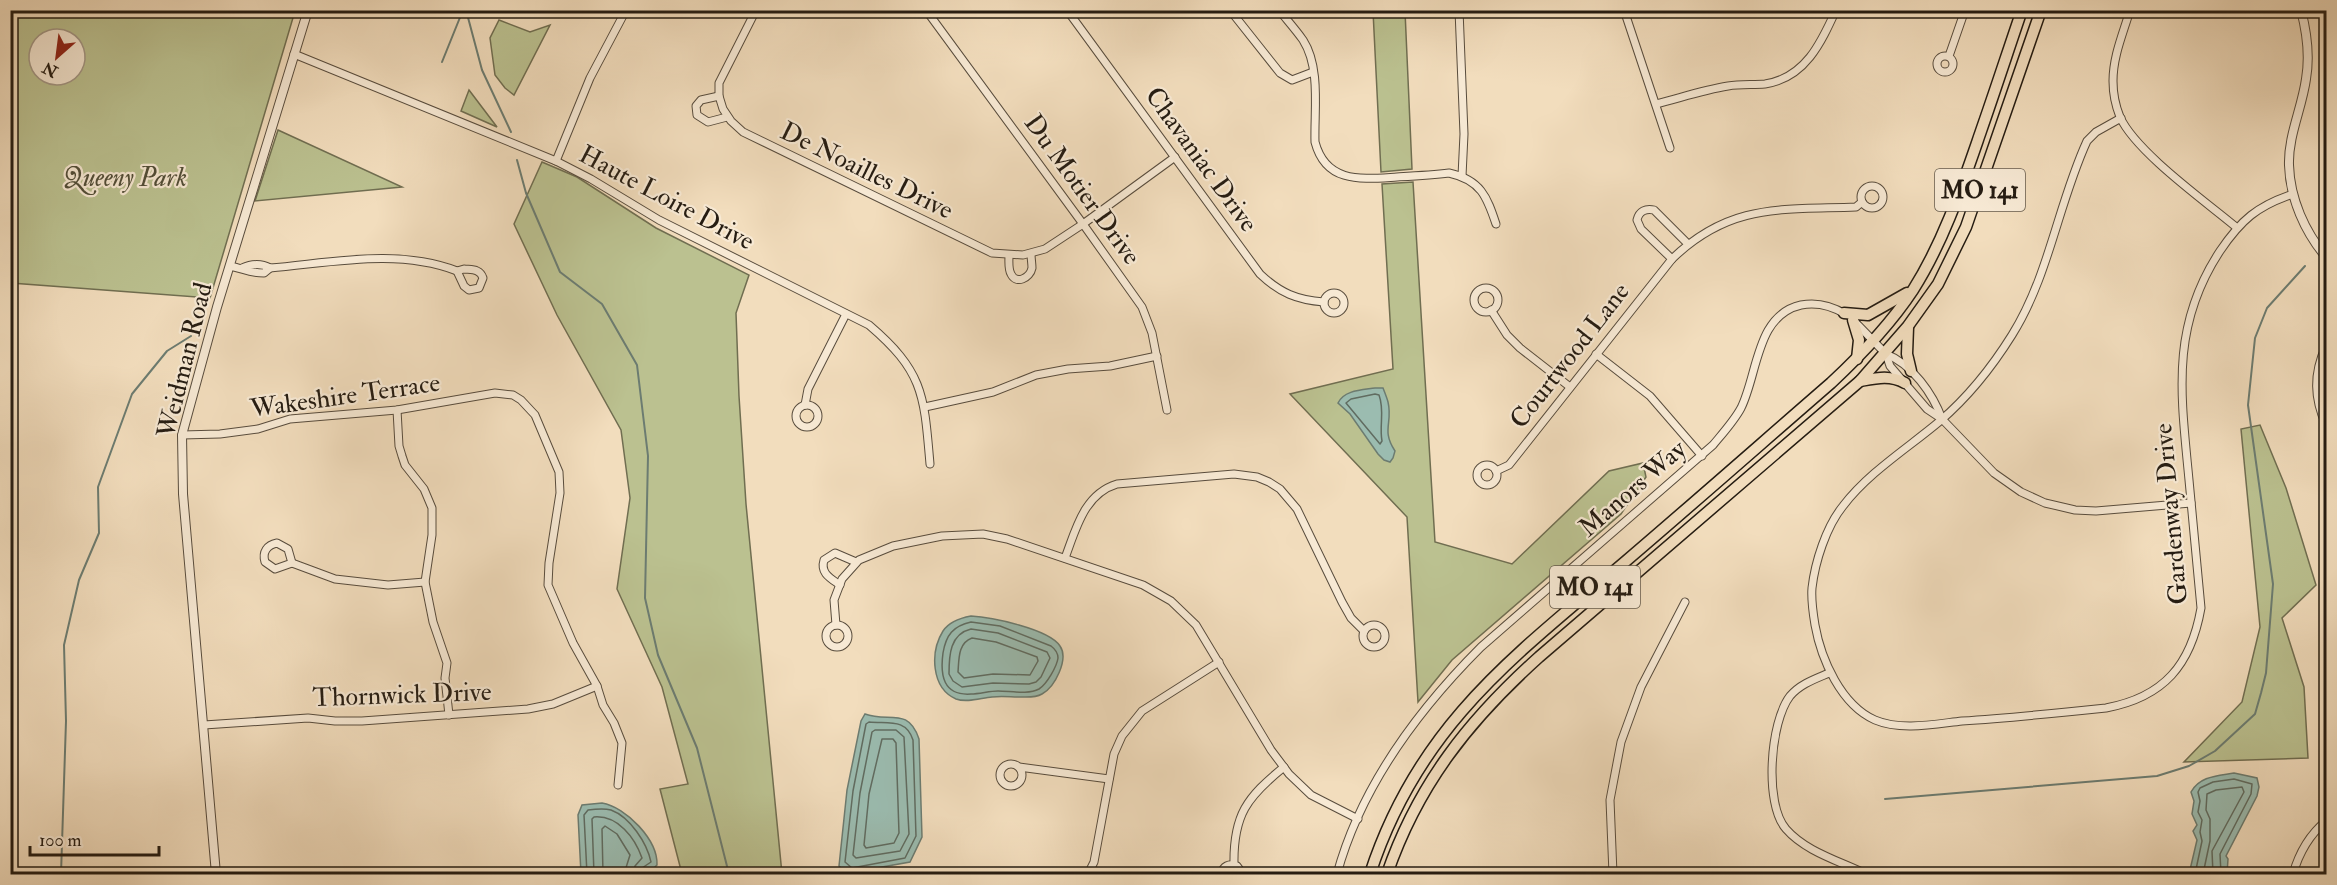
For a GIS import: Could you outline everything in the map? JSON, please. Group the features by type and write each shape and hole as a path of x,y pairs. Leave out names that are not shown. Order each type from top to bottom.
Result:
{"highway":[{"name":"MO 141","path":"1370,874 1388,824 1418,768 1448,726 1475,694 1545,630 1857,359 1874,341 1913,290 1942,238 1954,209 2022,10"},
{"name":"MO 141","path":"1389,874 1393,859 1418,802 1434,774 1452,748 1492,700 1860,381 1886,354 1908,326 1938,284 1966,227 2041,10"},
{"path":"1857,359 1859,340 1848,316 1868,315 1913,290"},
{"path":"1908,326 1907,354 1911,371"},
{"path":"1860,381 1887,377 1896,378 1905,383"}],"street":[{"name":"Weidman Road","path":"216,874 183,494 182,435 230,266 308,10"},
{"path":"556,161 590,78 626,10"},
{"path":"727,117 708,122 697,115 696,106 701,99 720,100 719,83 756,10"},
{"name":"Du Motier Drive","path":"926,10 1142,307 1148,318 1167,410"},
{"name":"Chavaniac Drive","path":"1067,10 1260,274 1279,291 1290,296 1324,302"},
{"path":"1230,10 1280,73 1292,80 1313,72"},
{"path":"1279,10 1303,40 1308,50 1313,72 1315,142 1321,158 1334,171 1365,179 1449,173 1462,176 1487,197 1496,224"},
{"path":"1459,10 1464,134 1462,176"},
{"path":"1624,10 1670,148"},
{"path":"1656,104 1704,90 1767,84 1791,74 1812,57 1822,42 1836,10"},
{"path":"1949,56 1965,10"},
{"path":"2130,10 2115,56 2113,83 2121,118 2135,139 2152,156 2236,227"},
{"path":"2301,10 2306,32 2306,80 2294,126 2289,164 2293,195 2312,240 2326,257"},
{"name":"Haute Loire Drive","path":"294,54 556,161 659,220 869,325 895,350 915,376 925,408 930,464"},
{"name":"De Noailles Drive","path":"720,100 727,117 743,132 981,249 1009,255 1031,254 1045,249 1175,157"},
{"name":"Gardenway Drive","path":"2121,118 2096,132 2087,141 2044,265 2012,335 1976,385 1942,419 1868,479 1852,495 1840,509 1824,541 1812,588 1818,639 1829,673 1850,700 1874,720 1908,726 2106,708 2152,693 2176,671 2186,655 2198,625 2201,608 2182,411 2181,369 2190,310 2210,267 2236,227 2268,202 2293,195"},
{"name":"Courtwood Lane","path":"1496,471 1509,465 1672,259 1688,244 1702,234 1748,214 1770,210 1856,207 1862,202"},
{"path":"1672,259 1641,229 1637,220 1641,212 1650,209 1657,212 1688,244"},
{"path":"1009,255 1009,272 1015,279 1021,280 1027,277 1032,269 1031,254"},
{"path":"230,266 242,268 247,273 264,273 270,268 378,258 443,266 457,271"},
{"name":"Manors Way","path":"1337,874 1358,819 1384,766 1417,718 1446,683 1481,647 1713,445 1740,409 1750,387 1763,340 1772,323 1786,310 1811,304 1823,305 1848,316 1886,354"},
{"path":"1491,310 1507,335 1520,348 1570,387"},
{"path":"805,405 808,389 846,314"},
{"path":"2326,346 2316,380 2319,408 2326,425"},
{"path":"1596,354 1650,396 1702,456"},
{"path":"1886,354 1897,358 1911,371 1935,401 1942,419"},
{"path":"1886,354 1890,366 1927,409 1942,419 1994,473 2021,492 2045,503 2075,510 2096,511 2191,503"},
{"path":"925,408 993,392 1036,375 1068,369 1110,366 1157,356"},
{"name":"Wakeshire Terrace","path":"182,435 220,434 258,429 290,419 397,410 495,393 513,395 529,407 535,415 556,462 560,494 549,563 548,585 573,643 597,686"},
{"path":"397,410 399,446 405,465 424,489 432,507 432,535 425,582 433,622 447,663 445,678 449,715"},
{"path":"1065,558 1082,514 1092,500 1106,488 1117,484 1234,474 1257,477 1280,489 1297,509 1342,602 1351,618 1364,631"},
{"path":"836,626 834,600 842,579 856,562 892,546 961,533 983,534 1007,539 1143,585 1162,595 1196,625 1284,767 1311,795 1358,819"},
{"path":"292,564 290,553 285,546 277,543 266,549 265,562 271,568 280,569 292,564 325,577 388,585 425,582"},
{"path":"840,585 825,574 822,565 824,560 835,553 856,562"},
{"path":"1613,874 1610,800 1621,742 1641,687 1685,602"},
{"path":"1088,874 1094,862 1114,754 1122,736 1137,717 1153,703 1220,662"},
{"path":"1829,673 1799,687 1789,697 1780,713 1774,742 1773,784 1776,810 1783,826 1798,840 1866,874"},
{"path":"597,686 603,705 622,743 618,784"},
{"name":"Thornwick Drive","path":"204,726 301,718 346,721 540,707 597,686"},
{"path":"1019,767 1109,779"},
{"path":"1234,865 1240,821 1246,804 1260,787 1284,767"},
{"path":"2293,874 2297,860 2307,842 2326,821"},
{"path":"1221,874 1224,868 1234,865 1240,868 1243,874"}],"green space":[{"name":"Queeny Park","path":"11,10 295,11 210,298 11,283"},
{"path":"1373,11 1405,11 1412,169 1381,172"},
{"path":"499,20 530,32 550,25 514,95 495,75 490,38"},
{"path":"469,90 497,127 461,111"},
{"path":"278,130 402,187 255,201"},
{"path":"542,162 577,177 656,228 749,275 736,313 739,396 746,504 782,874 682,874 660,789 688,784 662,687 617,589 630,498 621,430 557,315 514,224"},
{"path":"1413,182 1435,542 1512,564 1609,471 1643,463 1646,477 1621,514 1452,660 1418,702 1407,517 1290,394 1393,369 1382,184"},
{"path":"2260,425 2286,488 2316,585 2282,618 2304,687 2308,758 2184,762 2242,702 2260,627 2241,429"}],"water":[{"path":"1383,388 1388,402 1388,432 1395,451 1390,462 1378,454 1350,414 1338,403 1344,395"},
{"path":"971,616 1019,625 1054,640 1060,646 1063,658 1052,685 1042,694 1031,697 995,697 965,701 948,694 937,678 936,649 948,625"},
{"path":"865,714 903,719 909,722 919,739 922,837 910,862 846,872 839,866 847,790 861,721"},
{"path":"2234,773 2257,778 2259,787 2257,796 2226,856 2228,859 2227,874 2189,874 2197,840 2193,831 2197,825 2192,814 2194,801 2191,792 2204,780"},
{"path":"602,803 621,811 639,826 652,845 657,865 650,870 632,875 581,874 578,815 582,805"}],"waterway":[{"path":"442,62 463,10"},
{"path":"466,10 482,70 511,132"},
{"path":"517,160 526,193 560,272 602,304 637,365 648,456 645,598 658,655 697,748 729,874"},
{"path":"1885,799 2157,776 2189,766 2215,751 2255,714 2266,673 2273,584 2248,405 2255,338 2267,308 2305,266"},
{"path":"61,874 66,721 64,645 79,580 99,533 98,487 132,394 167,351 191,336"}]}
